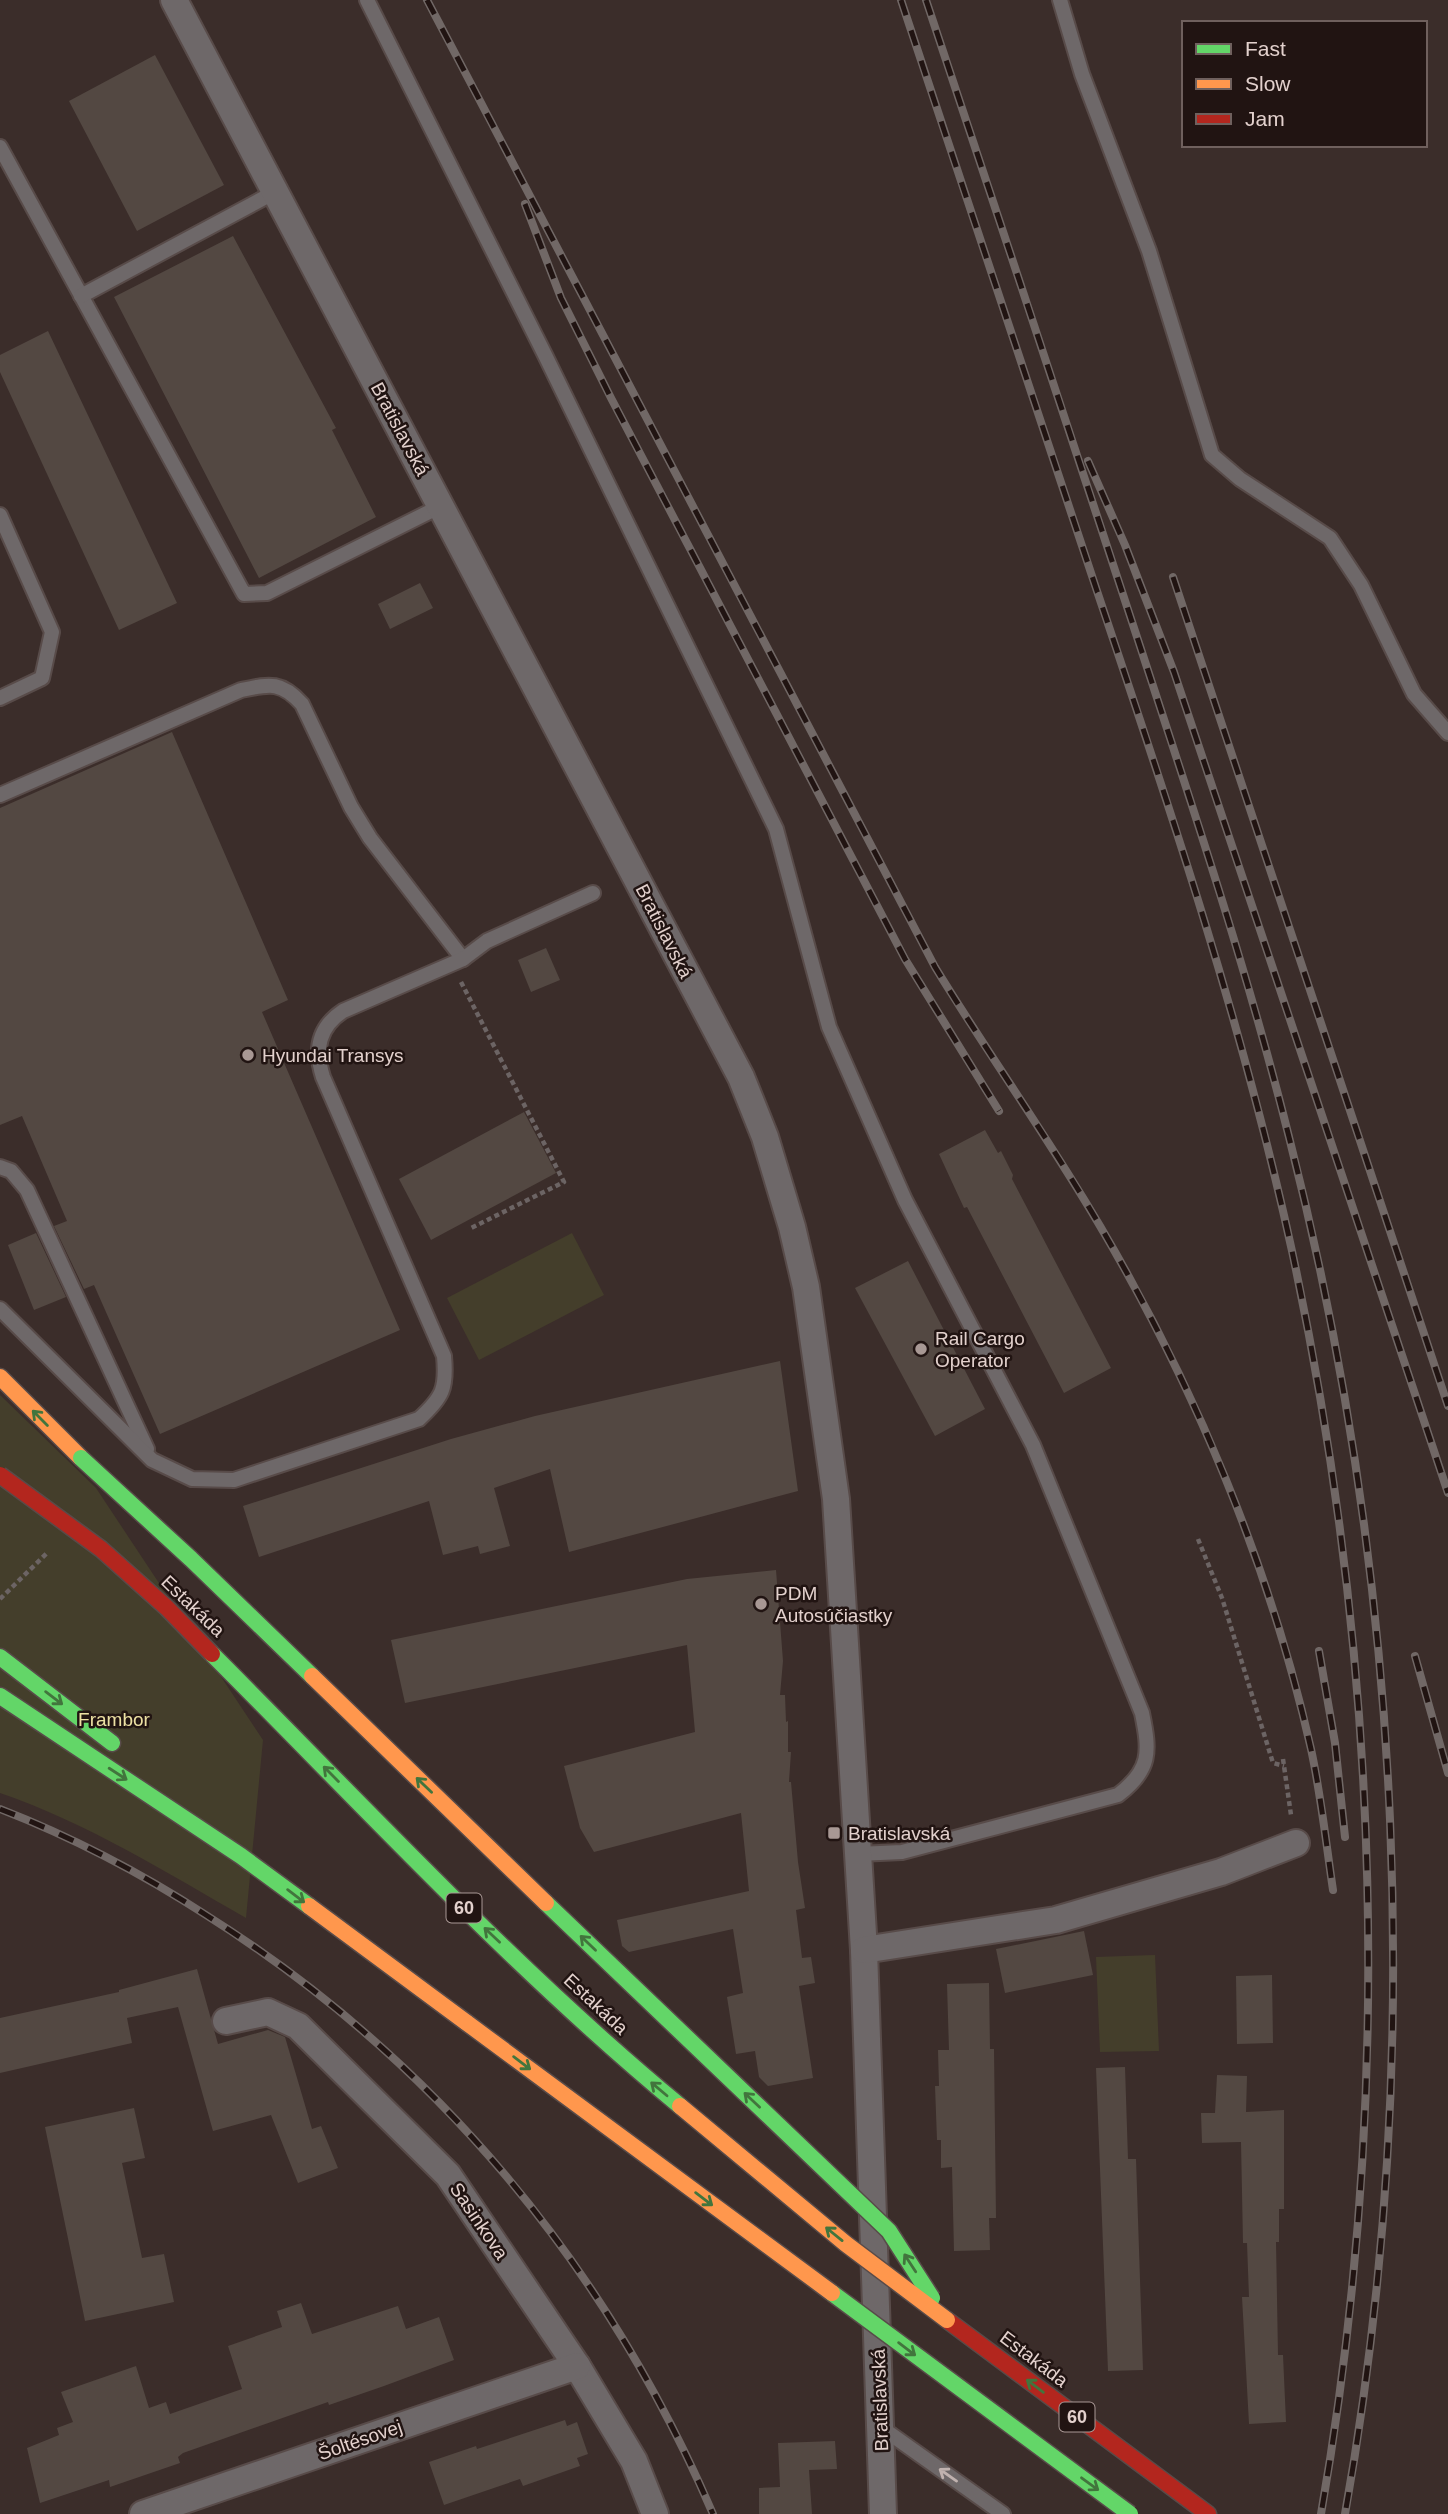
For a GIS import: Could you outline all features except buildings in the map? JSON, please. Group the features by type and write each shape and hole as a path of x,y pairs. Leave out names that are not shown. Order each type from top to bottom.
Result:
{"main road":[{"path":"0,1377 80,1458 191,1559 889,2231 947,2320"},
{"name":"Estakáda","path":"0,1475 101,1549 167,1608 483,1927 645,2077 846,2244 1208,2514"},
{"path":"0,1657 120,1749"},
{"name":"60","path":"0,1696 241,1856 1130,2514"},
{"path":"160,1782 241,1856"}],"street":[{"name":"Bratislavská","path":"174,0 741,1077 765,1137 792,1227 806,1287 836,1499 864,1951 883,2514"},
{"path":"864,1951 1056,1920 1221,1872 1296,1843"},
{"name":"Sasinkova","path":"226,2021 268,2012 298,2026 448,2175 577,2366 634,2461 655,2514"},
{"name":"Šoltésovej","path":"143,2514 577,2366"}],"lane":[{"path":"368,0 776,829 829,1027 905,1200 1033,1445 1142,1713 1148,1756 1133,1784 1118,1795 902,1852 858,1854"},
{"path":"1060,0 1082,74 1149,251 1212,454 1240,479 1330,538 1361,585 1414,694 1448,733"},
{"path":"0,147 244,594 267,593 441,506"},
{"path":"81,296 275,192"},
{"path":"0,515 52,632 42,678 0,698"},
{"path":"0,795 241,690 277,685 289,691 302,704 351,807 370,838 463,958"},
{"path":"0,1309 152,1460 192,1479 234,1480 419,1419 437,1403 446,1379 444,1356 323,1077 318,1050 324,1028 331,1018 343,1011 463,958 487,941 593,893"},
{"path":"0,1167 11,1171 27,1190 152,1460"},
{"path":"881,2428 1003,2514"}],"path":[{"path":"461,981 564,1182 468,1229"},
{"path":"1198,1539 1222,1598 1273,1763 1284,1766"},
{"path":"1283,1759 1296,1843"}],"green space":[{"path":"572,1233 604,1295 479,1360 447,1298"},
{"name":"Frambor","path":"0,1395 96,1488 263,1740 246,1918 95,1834 0,1793"},
{"path":"1155,1955 1159,2051 1100,2052 1096,1957"}],"railway":[{"path":"427,0 935,967 1100,1226 1135,1287 1198,1414 1251,1546 1294,1681 1321,1801 1333,1890"},
{"path":"901,0 1204,918 1273,1167 1322,1407 1344,1564 1360,1723 1367,1881 1367,2040 1360,2198 1344,2356 1321,2514"},
{"path":"926,0 1218,887 1255,1012 1289,1137 1327,1306 1357,1477 1378,1649 1390,1823 1393,1996 1386,2170 1371,2343 1345,2514"},
{"path":"525,204 561,298 611,398 905,959 999,1111"},
{"path":"1088,461 1125,545 1174,672 1448,1493"},
{"path":"1173,577 1448,1406"},
{"path":"1319,1651 1335,1743 1345,1837"},
{"path":"1415,1656 1448,1773"},
{"path":"0,1809 106,1857 206,1915 289,1972 367,2035 439,2103 506,2176 566,2253 621,2336 670,2423 713,2514"}],"traffic: fast":[{"path":"81,1458 312,1676"},
{"path":"212,1654 499,1943 558,1999 680,2106"},
{"path":"0,1657 112,1743"},
{"path":"0,1696 241,1856 309,1906"},
{"path":"546,1903 889,2231 932,2298"},
{"path":"832,2293 1130,2514"}],"traffic: slow":[{"path":"0,1377 81,1458"},
{"path":"312,1676 546,1903"},
{"path":"309,1906 467,2023"},
{"path":"467,2023 832,2293"},
{"path":"680,2106 846,2244 947,2320"}],"traffic: jam":[{"path":"0,1475 101,1549 167,1608 212,1654"},
{"path":"947,2320 1208,2514"}],"place":[{"name":"Hyundai Transys","path":"248,1055"},
{"name":"Rail Cargo Operator","path":"921,1349"},
{"name":"PDM Autosúčiastky","path":"761,1604"},
{"name":"Bratislavská","path":"834,1833"}]}
